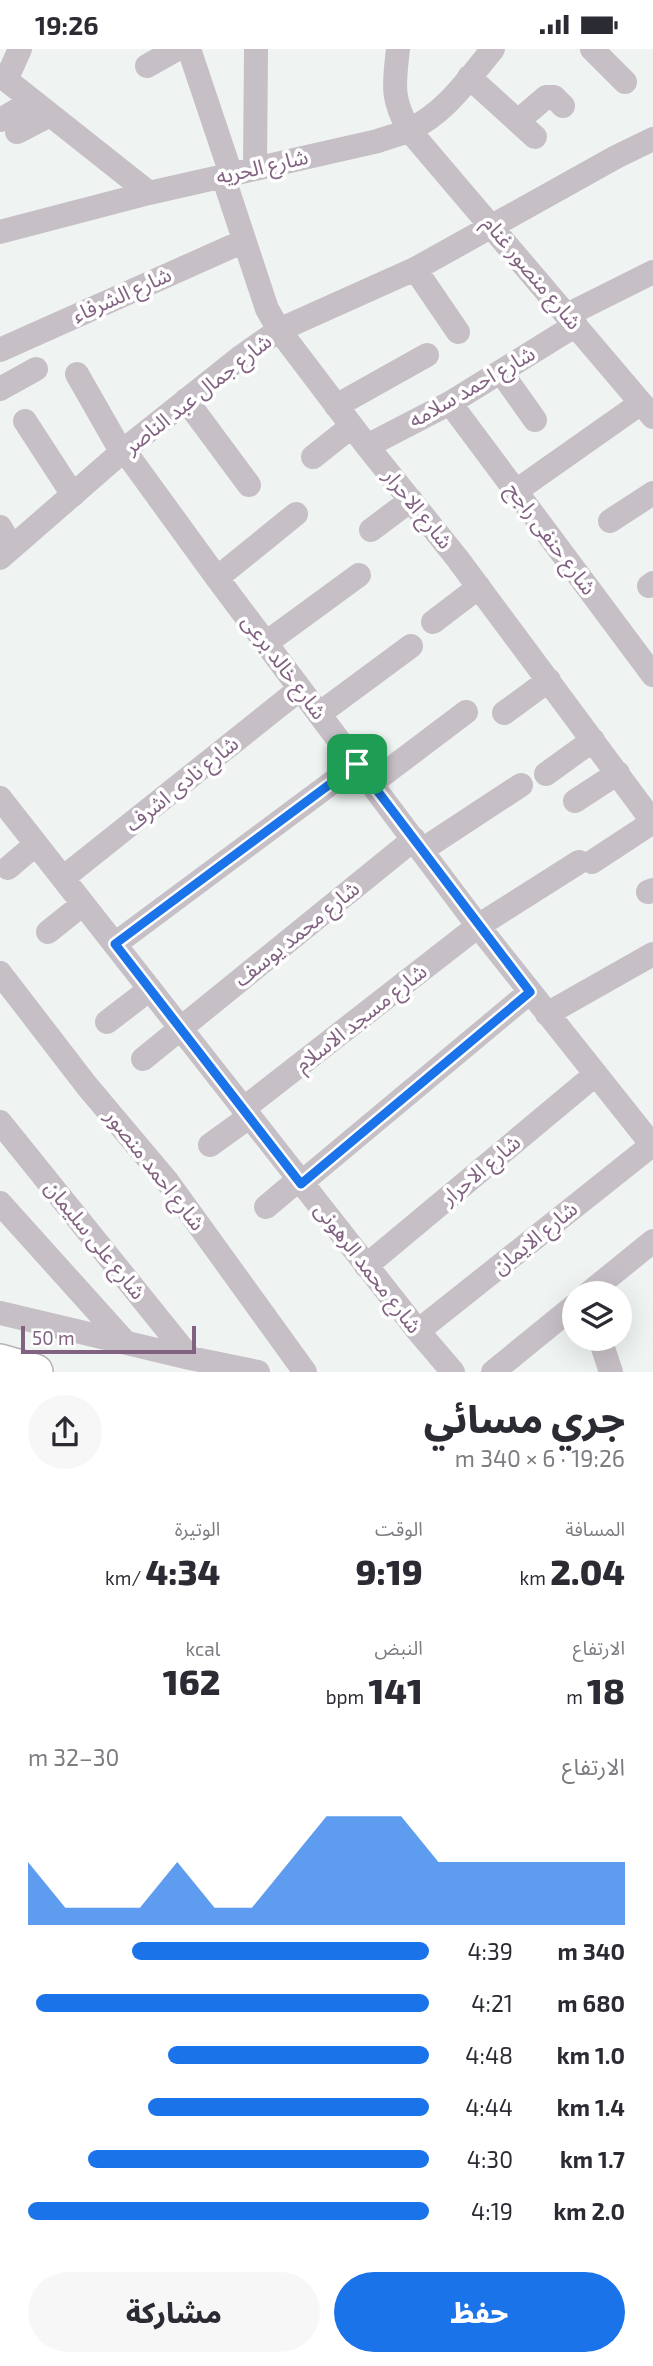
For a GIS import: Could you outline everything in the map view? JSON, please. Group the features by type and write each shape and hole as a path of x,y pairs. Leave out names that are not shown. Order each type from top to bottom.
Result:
{"highway":[{"path":"0,1362 35,1372"}],"street":[{"path":"20,49 3,77 149,193"},
{"path":"147,66 177,49"},
{"name":"شارع الاحرار","path":"189,49 237,173 244,241 267,309 279,330 479,587 653,823"},
{"path":"237,173 256,49"},
{"name":"شارع منصور غنام","path":"398,49 394,87 397,108 409,130 572,320 646,401"},
{"name":"شارع الحريه","path":"0,232 149,193 378,141 409,130 432,116 453,98 493,49"},
{"path":"592,49 625,82"},
{"path":"470,77 526,129 546,97 554,97 563,106"},
{"path":"8,126 42,108"},
{"name":"شارع جمال عبد الناصر","path":"4,544 72,495 186,400 279,330 415,269 653,139"},
{"name":"شارع الشرفاء","path":"0,350 244,241"},
{"path":"415,269 458,332"},
{"name":"شارع احمد سلامه","path":"367,446 450,403 502,372 572,320 653,272"},
{"path":"336,406 427,355"},
{"path":"0,389 36,369"},
{"path":"502,372 535,420"},
{"name":"شارع خالد برعى","path":"77,374 123,451 217,578 478,926 652,1146"},
{"path":"186,400 249,485"},
{"path":"516,491 646,401"},
{"name":"شارع حنفى راجح","path":"450,403 653,675"},
{"path":"25,421 72,495"},
{"path":"313,457 352,426"},
{"path":"610,521 653,493"},
{"path":"371,530 411,500"},
{"path":"217,578 296,514"},
{"path":"266,643 359,575"},
{"path":"433,622 479,587"},
{"path":"319,714 411,646"},
{"path":"504,713 549,680"},
{"name":"شارع نادى اشرف","path":"63,878 300,689"},
{"path":"115,944 364,773 466,712"},
{"path":"546,774 593,740"},
{"path":"575,801 618,773"},
{"name":"شارع محمد يوسف","path":"143,1059 418,844 521,785"},
{"name":"شارع محمد الرهونى","path":"0,798 366,1266 453,1372"},
{"name":"شارع مسجد الاسلام","path":"210,1145 478,926 653,823"},
{"path":"8,868 36,844"},
{"path":"48,932 83,904"},
{"path":"547,1014 653,954"},
{"name":"شارع احمد منصور","path":"0,973 88,1086 167,1181 305,1372"},
{"path":"107,1022 150,989"},
{"path":"266,1207 530,992"},
{"name":"شارع الاحرار","path":"366,1266 596,1074"},
{"name":"شارع على سليمان","path":"0,1122 190,1359"},
{"name":"شارع الايمان","path":"418,1331 652,1146"},
{"path":"0,1203 126,1343"},
{"path":"604,1281 653,1241"},
{"path":"0,1313 190,1359 258,1372"},
{"path":"493,1372 562,1316"},
{"path":"604,1351 611,1372"}],"route":[{"path":"357,764 530,992 301,1184 115,944 357,764"}]}
